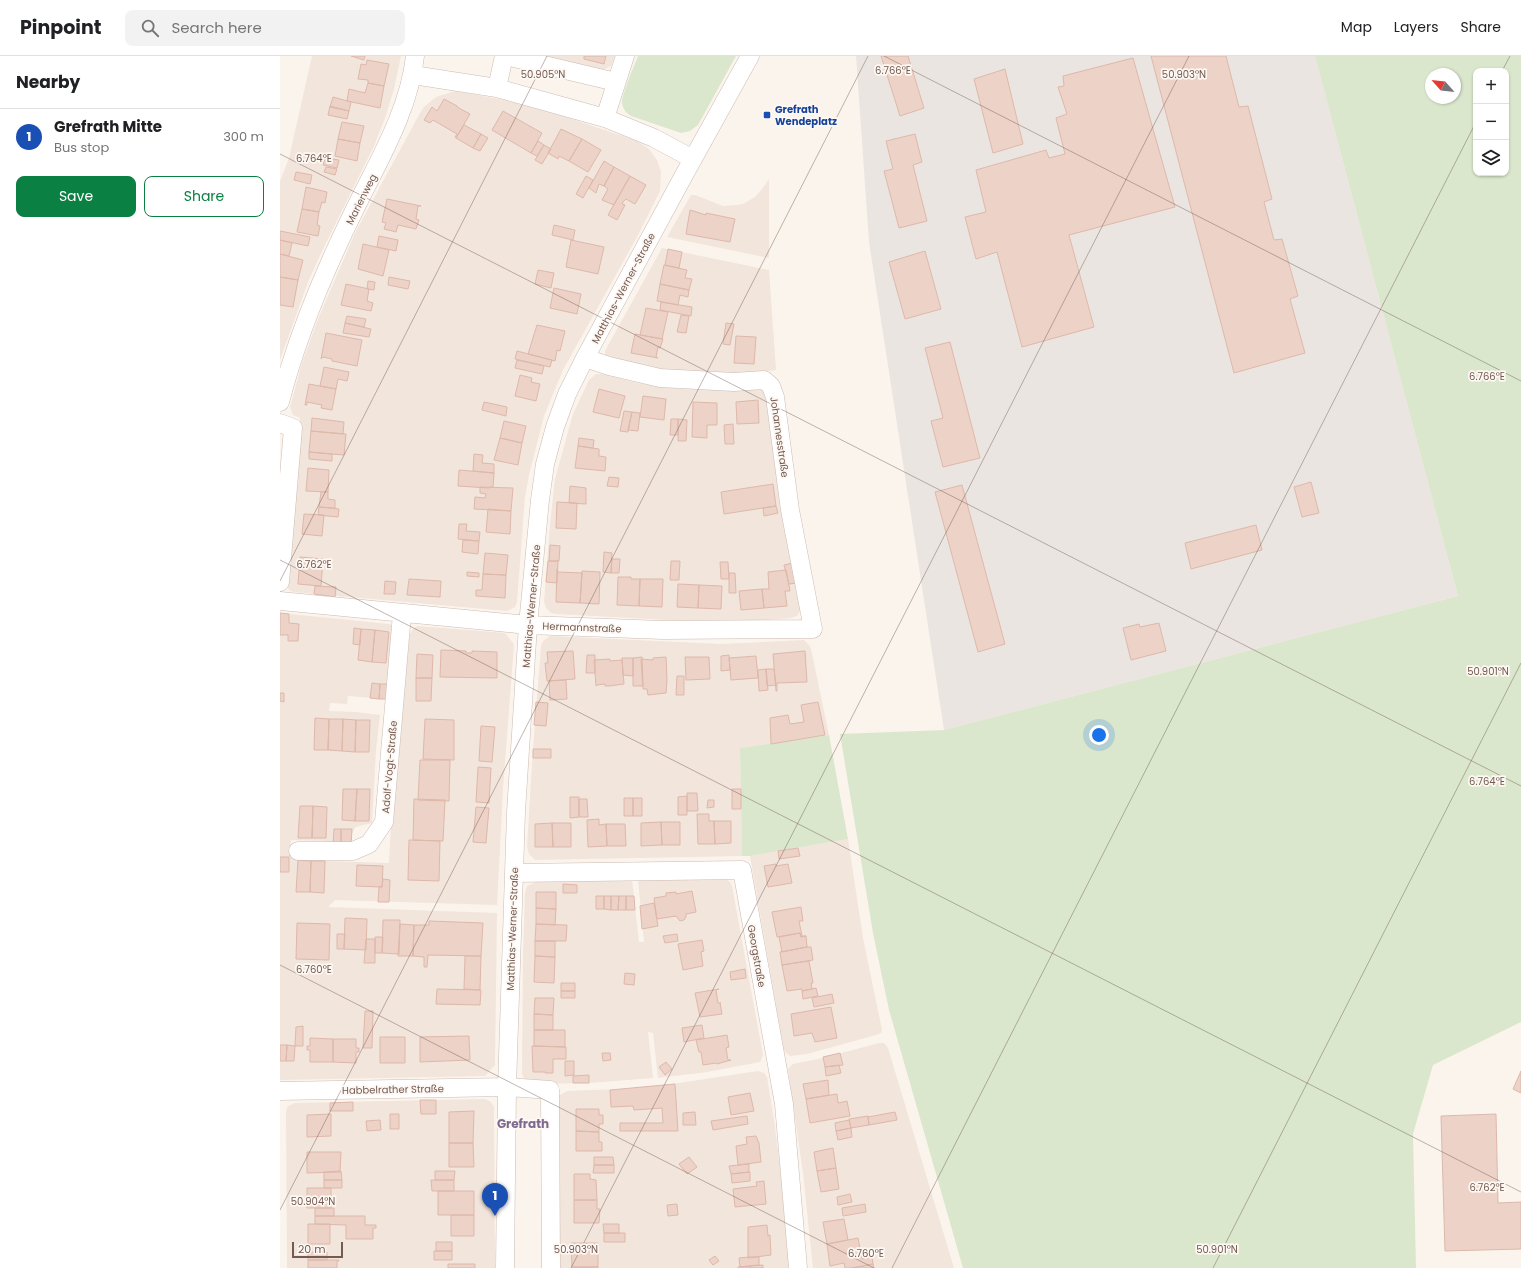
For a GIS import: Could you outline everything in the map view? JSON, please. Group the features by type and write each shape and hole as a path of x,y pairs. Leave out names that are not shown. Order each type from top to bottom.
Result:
{"street":[{"name":"Marienweg","path":"280,402 286,378 303,326 321,281 402,111 413,75 416,56"},
{"path":"497,88 505,56 616,82"},
{"path":"605,118 625,56"},
{"name":"Matthias-Werner-Straße","path":"505,1268 507,1087 516,812 528,625 545,464 557,420 567,394 585,358 750,56"},
{"path":"413,75 497,88 605,118 654,138 693,159"},
{"name":"Johannesstraße","path":"585,358 609,366 660,378 727,382 764,380 772,386 775,397 790,510 813,629"},
{"path":"280,423 293,428 283,514 280,582"},
{"name":"Hermannstraße","path":"280,601 528,625 663,630 813,629"},
{"name":"Adolf-Vogt-Straße","path":"298,851 353,852 369,844 384,822 402,614"},
{"name":"Georgstraße","path":"514,873 742,870 784,1104 798,1268"},
{"path":"507,1087 550,1090 551,1268"},
{"name":"Habbelrather Straße","path":"280,1091 507,1087"}],"shaded area":[{"path":"312,56 401,56 394,89 374,146 308,282 280,360 280,181 289,158"},
{"path":"540,56 615,56 611,66 603,70"},
{"path":"856,56 1315,56 1458,596 944,730 869,242"},
{"path":"455,91 504,100 560,115 637,141 649,149 657,160 661,172 660,191 637,237 563,370 544,416 525,497 517,602 515,607 507,611 290,591 285,581 300,418 293,415 290,407 302,363 318,319 355,233 420,113 424,107 436,97"},
{"path":"769,179 769,258 667,237 691,195 695,195 723,206 743,204 755,197"},
{"path":"662,248 769,270 776,370 734,375 643,368 605,355 605,351"},
{"path":"596,374 602,374 637,383 680,389 765,389 801,610 797,616 791,618 765,620 668,620 556,614 551,613 546,608 544,602 555,479 573,414 589,380"},
{"path":"280,613 389,624 394,626 386,699 348,696 347,704 330,703 329,711 380,715 376,750 372,823 356,827 354,829 351,845 325,845 325,841 291,840 290,857 325,858 325,861 389,863 396,742 410,634 412,630 417,626 505,633 514,644 503,789 497,905 335,900 328,907 497,913 495,1065 485,1076 280,1080"},
{"path":"550,636 721,644 804,640 811,649 829,735 740,748 742,856 535,860 529,854 527,847 533,749 541,646 543,641"},
{"path":"848,839 863,938 882,1030 881,1033 876,1035 807,1054 790,1056 784,1051 750,856"},
{"path":"725,879 730,882 732,886 763,1055 760,1062 707,1072 658,1078 653,1033 648,1032 653,1078 589,1083 532,1084 526,1082 522,1074 523,956 525,893 527,886 536,882 632,880 639,942 644,942 638,880"},
{"path":"884,1043 888,1048 954,1268 813,1268 803,1173 788,1069 793,1064 823,1058"},
{"path":"758,1071 764,1073 767,1077 786,1215 791,1268 556,1268 558,1096 567,1091 622,1089 666,1085"},
{"path":"485,1099 491,1102 494,1107 495,1268 287,1268 286,1111 288,1106 295,1103"}],"green space":[{"path":"638,56 736,56 698,125 690,131 681,133 631,116 624,109 622,103 624,93"},
{"path":"1315,56 1521,56 1521,1022 1433,1065 1413,1134 1416,1268 963,1268 889,1010 873,933 840,734 944,730 1458,596"},
{"path":"829,735 848,839 750,856 742,856 740,748"}],"building":[{"path":"351,56 365,56 364,60"},
{"path":"584,56 606,56 604,64 584,59"},
{"path":"881,56 908,56 924,108 900,116"},
{"path":"1151,56 1226,56 1239,107 1248,106 1272,199 1264,202 1274,240 1282,239 1298,296 1290,299 1305,353 1234,373"},
{"path":"1133,58 1175,207 1069,235 1094,327 1022,347 997,252 976,259 965,217 986,212 976,170 1046,150 1049,158 1065,154 1056,118 1067,114 1058,87 1064,86 1063,76"},
{"path":"367,60 389,64 384,86 368,83 368,80 358,79 361,64 366,65"},
{"path":"1005,69 1023,144 993,153 974,79"},
{"path":"368,83 384,86 380,108 347,101 349,89 365,93"},
{"path":"333,97 351,102 349,111 330,107"},
{"path":"444,99 470,114 456,138 455,137 457,134 433,120 430,123 424,120 432,107 437,111"},
{"path":"330,106 349,111 347,119 328,115"},
{"path":"503,111 542,133 531,153 492,130"},
{"path":"342,122 364,126 360,143 338,139"},
{"path":"464,125 481,134 473,148 456,138"},
{"path":"561,129 582,139 569,161 559,156 558,159 548,153"},
{"path":"481,134 488,138 480,151 473,148"},
{"path":"915,134 922,162 913,165 927,221 899,228 884,171 893,169 886,141"},
{"path":"338,139 360,143 357,161 335,156"},
{"path":"582,139 601,150 588,172 569,161"},
{"path":"538,141 544,145 537,156 531,153"},
{"path":"544,145 551,149 542,164 535,160"},
{"path":"325,158 339,160 337,168 323,165"},
{"path":"604,161 614,167 604,186 599,184 596,193 589,188"},
{"path":"326,167 337,169 335,175 324,172"},
{"path":"614,167 630,176 614,205 602,200 608,189 604,186"},
{"path":"296,172 312,175 310,184 294,180"},
{"path":"586,176 593,180 583,198 576,194"},
{"path":"630,176 646,185 635,204 626,199 623,202 622,204 625,205 617,220 608,215"},
{"path":"306,187 327,192 325,203 322,202 319,212 302,209"},
{"path":"387,199 421,206 418,206 416,219 419,220 416,229 398,225 396,232 384,229 386,223 382,222"},
{"path":"302,209 319,212 317,225 320,226 318,236 297,232"},
{"path":"690,210 706,215 706,213 735,219 730,242 686,234"},
{"path":"554,225 575,230 573,240 552,235"},
{"path":"280,231 310,237 308,246 280,240"},
{"path":"379,236 398,240 396,251 377,247"},
{"path":"280,240 292,243 289,256 280,254"},
{"path":"571,240 604,247 598,274 566,267"},
{"path":"363,244 389,250 383,276 358,269"},
{"path":"668,249 682,252 679,268 665,265"},
{"path":"925,251 941,309 905,319 889,262"},
{"path":"280,254 303,260 298,280 280,277"},
{"path":"664,265 687,270 685,278 692,279 689,290 660,284"},
{"path":"538,270 554,273 551,288 535,284"},
{"path":"280,277 298,280 293,307 280,305"},
{"path":"389,277 410,281 408,289 388,285"},
{"path":"368,281 375,282 374,290 367,289"},
{"path":"346,284 369,289 367,301 373,303 371,311 341,305"},
{"path":"660,284 689,290 688,297 680,295 678,305 657,301"},
{"path":"554,288 581,294 577,314 550,308"},
{"path":"661,302 692,307 691,316 660,310"},
{"path":"646,308 668,312 662,339 640,335"},
{"path":"681,315 689,316 686,333 677,332"},
{"path":"347,316 366,319 364,327 345,323"},
{"path":"345,323 371,329 369,337 343,333"},
{"path":"726,323 734,324 730,345 723,344"},
{"path":"537,325 565,331 560,351 557,350 555,361 528,354"},
{"path":"326,333 362,340 357,366 332,361 332,359 323,357 321,359"},
{"path":"635,334 663,339 660,348 658,347 656,357 658,358 631,353"},
{"path":"736,336 756,337 754,364 734,363"},
{"path":"950,342 980,458 943,467 931,421 943,418 925,348"},
{"path":"517,351 552,360 550,367 515,359"},
{"path":"517,360 544,366 542,374 515,368"},
{"path":"324,367 349,372 347,381 338,379 336,389 320,386"},
{"path":"520,375 532,378 531,382 540,384 536,401 515,396"},
{"path":"309,384 336,389 332,410 321,408 322,405 307,402 307,405 305,405"},
{"path":"599,389 625,396 619,418 593,412"},
{"path":"643,396 666,399 664,420 640,417"},
{"path":"758,400 759,423 737,424 736,402"},
{"path":"484,402 507,407 506,416 482,410"},
{"path":"693,402 717,403 717,425 707,425 707,438 692,437"},
{"path":"624,411 632,412 628,432 620,431"},
{"path":"632,412 640,413 638,431 628,430"},
{"path":"312,418 344,422 343,434 311,431"},
{"path":"671,419 678,419 678,435 670,435"},
{"path":"678,419 687,420 686,441 678,441"},
{"path":"504,421 526,426 522,443 500,438"},
{"path":"733,424 734,444 725,444 724,425"},
{"path":"311,431 346,434 344,455 309,452"},
{"path":"500,438 522,443 518,465 494,460"},
{"path":"579,438 594,440 593,448 578,446"},
{"path":"578,446 599,449 599,456 606,457 605,471 575,468"},
{"path":"309,452 332,454 332,461 309,459"},
{"path":"474,454 483,455 482,463 494,464 494,473 473,471"},
{"path":"308,468 329,470 328,492 306,491"},
{"path":"459,470 494,473 493,487 458,486"},
{"path":"609,477 619,478 618,487 607,486"},
{"path":"1311,482 1319,513 1302,517 1294,487"},
{"path":"773,484 776,506 724,514 721,492"},
{"path":"962,485 1005,644 978,652 935,492"},
{"path":"570,486 586,488 586,504 569,503"},
{"path":"480,487 513,488 511,511 474,509 475,497 485,498 486,494 480,493"},
{"path":"321,492 328,492 328,499 335,500 335,508 319,507"},
{"path":"557,502 577,503 576,529 556,528"},
{"path":"776,506 778,513 764,516 763,508"},
{"path":"319,507 339,509 338,517 318,515"},
{"path":"488,509 511,511 510,534 486,532"},
{"path":"304,514 324,515 322,536 302,534"},
{"path":"459,524 467,524 466,531 480,532 479,541 458,539"},
{"path":"1256,525 1262,550 1191,569 1185,543"},
{"path":"463,540 479,541 478,554 462,552"},
{"path":"550,545 560,546 559,561 549,561"},
{"path":"604,552 612,553 611,573 603,572"},
{"path":"485,553 508,555 506,575 483,574"},
{"path":"300,557 323,559 321,586 298,584"},
{"path":"612,559 620,559 619,573 611,573"},
{"path":"548,561 558,561 557,583 546,582"},
{"path":"671,561 680,561 679,580 670,580"},
{"path":"720,562 728,562 729,579 721,579"},
{"path":"793,563 797,583 789,584 784,565"},
{"path":"557,569 558,572 582,573 580,603 556,602"},
{"path":"786,570 790,591 785,591 787,606 764,608 762,589 769,589 768,572"},
{"path":"582,571 600,572 599,604 580,603"},
{"path":"467,572 479,573 479,577 467,576"},
{"path":"729,573 735,573 736,593 729,593"},
{"path":"483,574 506,575 505,598 476,596 476,590 482,590"},
{"path":"618,577 640,579 639,606 617,605"},
{"path":"409,579 441,581 440,597 407,595"},
{"path":"640,579 663,579 662,607 639,606"},
{"path":"385,581 396,582 395,594 384,594"},
{"path":"678,584 699,585 698,608 677,607"},
{"path":"699,585 722,586 721,609 698,608"},
{"path":"315,586 336,587 335,597 314,594"},
{"path":"762,589 764,608 741,610 739,591"},
{"path":"280,613 289,614 289,623 299,624 298,641 288,641 288,635 280,635"},
{"path":"1159,623 1166,651 1131,660 1123,628 1139,624 1140,627"},
{"path":"354,628 361,629 360,645 353,644"},
{"path":"361,629 375,630 372,662 358,660"},
{"path":"375,630 389,632 386,663 372,662"},
{"path":"441,650 466,651 466,653 472,653 472,651 497,652 497,678 440,677"},
{"path":"573,651 575,679 547,681 545,663 548,663 547,652"},
{"path":"805,651 807,682 777,683 776,691 773,654"},
{"path":"417,654 433,655 432,678 416,678"},
{"path":"587,655 595,655 595,673 586,673"},
{"path":"729,655 730,670 721,671 721,656"},
{"path":"756,656 758,678 731,680 729,658"},
{"path":"642,657 643,686 633,686 633,658"},
{"path":"666,657 666,693 648,695 647,689 643,689 641,659 653,660 653,658"},
{"path":"685,657 709,657 710,679 686,680"},
{"path":"622,658 633,658 633,676 623,675"},
{"path":"610,659 610,661 622,660 624,684 605,686 605,684 596,686 594,660"},
{"path":"766,669 774,669 776,685 767,686"},
{"path":"766,669 768,690 759,691 758,670"},
{"path":"677,676 684,676 684,695 676,695"},
{"path":"416,678 432,678 431,701 416,701"},
{"path":"566,680 567,699 550,700 549,681"},
{"path":"372,683 380,684 379,699 370,698"},
{"path":"380,684 387,684 386,699 379,699"},
{"path":"280,693 284,693 284,702 280,701"},
{"path":"536,702 548,703 546,726 534,725"},
{"path":"818,702 825,735 771,744 770,718 788,715 790,724 804,722 801,705"},
{"path":"315,718 329,719 328,750 314,750"},
{"path":"329,719 343,719 342,751 328,750"},
{"path":"343,719 356,720 355,752 342,751"},
{"path":"425,719 454,720 454,760 423,759"},
{"path":"356,720 370,720 369,752 355,752"},
{"path":"481,726 495,727 492,762 479,761"},
{"path":"533,749 551,749 551,758 533,758"},
{"path":"420,760 450,760 449,801 418,800"},
{"path":"478,767 491,768 489,803 476,802"},
{"path":"343,789 357,789 355,821 342,820"},
{"path":"357,789 370,789 369,821 355,821"},
{"path":"732,789 741,789 741,809 732,809"},
{"path":"687,793 697,793 698,811 687,811"},
{"path":"687,796 687,815 678,815 678,797"},
{"path":"570,797 579,797 579,817 570,818"},
{"path":"624,798 633,798 633,816 624,816"},
{"path":"633,798 642,798 642,816 633,816"},
{"path":"414,799 445,800 443,841 413,840"},
{"path":"579,799 587,799 588,817 579,817"},
{"path":"708,800 714,800 714,807 707,808"},
{"path":"300,806 313,806 312,838 298,838"},
{"path":"313,806 327,807 326,838 312,838"},
{"path":"476,807 489,808 486,843 473,842"},
{"path":"697,814 709,814 709,821 714,821 715,844 698,844"},
{"path":"599,819 599,825 606,824 607,846 588,847 587,820"},
{"path":"714,821 731,821 731,843 715,844"},
{"path":"661,822 680,822 680,845 662,845"},
{"path":"661,822 662,845 641,846 641,823"},
{"path":"552,823 571,823 571,847 553,847"},
{"path":"552,823 553,847 535,847 535,824"},
{"path":"606,824 625,824 626,846 607,846"},
{"path":"334,829 341,829 341,845 333,845"},
{"path":"341,829 352,829 351,845 341,845"},
{"path":"409,840 440,841 439,881 408,880"},
{"path":"798,848 800,856 779,859 778,851"},
{"path":"280,857 289,857 289,872 280,872"},
{"path":"298,860 311,861 310,892 296,892"},
{"path":"311,861 325,861 324,893 310,892"},
{"path":"776,864 776,866 788,864 792,883 768,887 764,866"},
{"path":"357,865 383,866 382,887 356,886"},
{"path":"383,879 390,880 389,902 378,902 379,887 382,887"},
{"path":"563,884 577,885 577,893 563,893"},
{"path":"692,891 696,912 686,914 684,920 680,921 676,916 657,919 654,898 666,896 666,893 676,892 676,894"},
{"path":"536,892 556,892 556,909 536,908"},
{"path":"596,896 604,896 604,909 596,909"},
{"path":"604,896 611,896 611,910 604,909"},
{"path":"611,896 619,896 618,910 611,910"},
{"path":"619,896 626,896 626,910 618,910"},
{"path":"626,896 634,896 635,910 626,910"},
{"path":"654,903 658,926 642,929 640,906"},
{"path":"801,907 803,921 799,921 802,936 806,936 801,937 800,933 777,937 772,912"},
{"path":"536,908 556,909 555,925 536,924"},
{"path":"345,918 367,919 366,950 344,949"},
{"path":"383,920 400,920 399,954 382,953"},
{"path":"429,921 483,923 481,956 428,955 427,967 424,967 424,957 413,956 414,925 429,925"},
{"path":"297,923 330,924 329,960 296,959"},
{"path":"400,924 414,925 413,956 398,956"},
{"path":"536,924 567,925 566,941 535,941"},
{"path":"800,933 801,937 806,936 807,947 782,952 779,937"},
{"path":"337,934 345,934 344,949 337,949"},
{"path":"677,934 678,941 665,943 663,936"},
{"path":"375,937 383,937 382,953 375,953"},
{"path":"366,939 375,939 375,963 364,963"},
{"path":"702,940 704,951 701,952 703,966 683,970 678,944"},
{"path":"535,941 555,941 555,957 535,956"},
{"path":"811,947 813,960 782,965 780,952"},
{"path":"465,956 481,956 480,990 464,989"},
{"path":"535,956 555,957 554,983 534,982"},
{"path":"809,961 813,983 811,983 812,989 787,991 782,965"},
{"path":"745,969 746,978 731,980 730,972"},
{"path":"625,973 635,974 634,985 624,984"},
{"path":"561,983 575,983 575,991 561,991"},
{"path":"816,988 818,996 803,999 802,991"},
{"path":"437,989 481,990 480,1005 436,1004"},
{"path":"719,989 716,990 718,1003 720,1003 722,1014 700,1017 695,993"},
{"path":"561,991 575,991 575,998 561,998"},
{"path":"832,994 834,1003 814,1007 812,998"},
{"path":"535,998 554,998 553,1015 534,1014"},
{"path":"831,1007 837,1038 815,1042 812,1033 794,1036 791,1014"},
{"path":"365,1011 373,1011 372,1048 363,1048"},
{"path":"534,1014 553,1015 553,1030 534,1030"},
{"path":"702,1025 704,1038 684,1042 682,1028"},
{"path":"303,1026 303,1046 295,1046 296,1027"},
{"path":"534,1030 565,1030 565,1047 534,1046"},
{"path":"727,1035 729,1047 726,1048 728,1060 731,1060 717,1064 703,1065 701,1052 699,1052 696,1040"},
{"path":"469,1036 470,1060 420,1062 420,1037"},
{"path":"380,1037 405,1037 405,1063 380,1063"},
{"path":"310,1038 333,1039 333,1062 310,1062 310,1050 307,1050 307,1046 310,1046"},
{"path":"333,1039 356,1039 356,1048 359,1048 359,1052 356,1052 356,1063 333,1062"},
{"path":"280,1045 287,1045 286,1061 280,1061"},
{"path":"287,1045 295,1046 294,1061 286,1061"},
{"path":"532,1046 566,1047 566,1059 553,1059 553,1073 533,1072"},
{"path":"602,1053 610,1053 611,1060 603,1061"},
{"path":"840,1053 843,1065 825,1067 823,1057"},
{"path":"565,1061 574,1061 574,1075 565,1076"},
{"path":"666,1062 672,1069 665,1075 659,1067"},
{"path":"839,1065 841,1073 826,1076 825,1067"},
{"path":"1521,1071 1521,1093 1513,1089"},
{"path":"589,1075 589,1083 573,1083 573,1076"},
{"path":"828,1080 829,1095 806,1099 803,1084"},
{"path":"675,1084 678,1131 620,1131 620,1123 663,1123 662,1108 634,1110 633,1106 611,1107 610,1090"},
{"path":"750,1093 754,1111 731,1115 728,1097"},
{"path":"837,1094 838,1103 847,1101 850,1116 810,1123 806,1099"},
{"path":"420,1100 436,1100 436,1114 421,1114"},
{"path":"353,1102 353,1111 330,1111 330,1103"},
{"path":"576,1109 599,1109 599,1115 603,1115 603,1124 599,1124 599,1132 576,1131"},
{"path":"474,1111 473,1143 449,1143 449,1112"},
{"path":"695,1112 696,1125 683,1125 683,1113"},
{"path":"895,1112 897,1120 869,1125 868,1117"},
{"path":"331,1114 331,1136 307,1137 307,1115"},
{"path":"390,1114 399,1114 399,1129 390,1129"},
{"path":"1496,1114 1498,1203 1521,1202 1521,1249 1445,1251 1441,1116"},
{"path":"747,1116 748,1124 713,1130 711,1121"},
{"path":"868,1116 869,1125 851,1128 849,1119"},
{"path":"380,1120 381,1130 367,1131 366,1121"},
{"path":"849,1120 851,1128 836,1131 835,1123"},
{"path":"851,1128 852,1137 838,1140 836,1131"},
{"path":"576,1131 599,1132 599,1142 602,1142 602,1151 576,1151"},
{"path":"756,1136 759,1143 761,1162 738,1165 736,1146 747,1144 746,1137"},
{"path":"449,1143 473,1143 474,1167 449,1167"},
{"path":"833,1148 836,1168 817,1171 814,1152"},
{"path":"307,1152 341,1152 340,1172 307,1173"},
{"path":"594,1157 613,1157 614,1165 594,1165"},
{"path":"689,1157 697,1167 687,1174 679,1164"},
{"path":"749,1164 749,1172 731,1174 729,1166"},
{"path":"594,1165 614,1165 614,1173 593,1173"},
{"path":"836,1168 839,1189 821,1192 817,1171"},
{"path":"341,1171 342,1180 324,1180 324,1172"},
{"path":"435,1171 455,1171 454,1180 435,1180"},
{"path":"750,1172 750,1181 732,1183 731,1174"},
{"path":"574,1174 590,1174 590,1179 596,1180 597,1200 574,1200"},
{"path":"324,1180 342,1180 342,1188 324,1188"},
{"path":"431,1180 454,1180 454,1191 432,1191"},
{"path":"764,1181 766,1204 735,1207 733,1189 757,1186 756,1182"},
{"path":"307,1188 331,1188 331,1208 307,1208"},
{"path":"438,1191 474,1191 474,1215 438,1215"},
{"path":"850,1194 852,1202 838,1205 837,1197"},
{"path":"574,1200 597,1200 597,1209 600,1209 599,1223 574,1223"},
{"path":"677,1204 678,1215 668,1216 667,1205"},
{"path":"865,1204 866,1212 843,1216 842,1208"},
{"path":"315,1208 334,1208 334,1216 315,1216"},
{"path":"451,1215 474,1215 474,1236 451,1236"},
{"path":"315,1216 365,1216 365,1225 376,1225 376,1228 373,1228 373,1239 346,1239 346,1225 315,1224"},
{"path":"844,1219 848,1240 827,1244 823,1222"},
{"path":"308,1224 330,1224 330,1244 308,1244"},
{"path":"603,1224 619,1224 619,1233 604,1233"},
{"path":"767,1225 768,1236 770,1235 771,1255 748,1258 748,1227"},
{"path":"604,1233 625,1233 625,1242 604,1242"},
{"path":"858,1238 862,1259 872,1257 873,1264 852,1268 845,1268 844,1263 830,1266 827,1244"},
{"path":"436,1242 452,1242 452,1251 436,1251"},
{"path":"571,1243 598,1243 598,1267 572,1267"},
{"path":"434,1251 452,1251 452,1260 434,1260"},
{"path":"308,1252 327,1252 327,1260 308,1260"},
{"path":"715,1256 719,1261 713,1265 709,1260"},
{"path":"759,1257 759,1265 740,1267 739,1258"},
{"path":"308,1260 339,1261 337,1261 337,1268 308,1268"},
{"path":"448,1264 475,1264 475,1268 448,1268"},
{"path":"873,1264 874,1268 852,1268"},
{"path":"763,1265 763,1268 750,1268 750,1266"},
{"path":"750,1266 750,1268 738,1268 738,1267"},
{"path":"598,1267 598,1268 572,1268"}],"place":[{"name":"Grefrath Wendeplatz","path":"767,115"},
{"name":"Grefrath Mitte","path":"495,1216"}],"district":[{"name":"Grefrath","path":"523,1124"}]}
